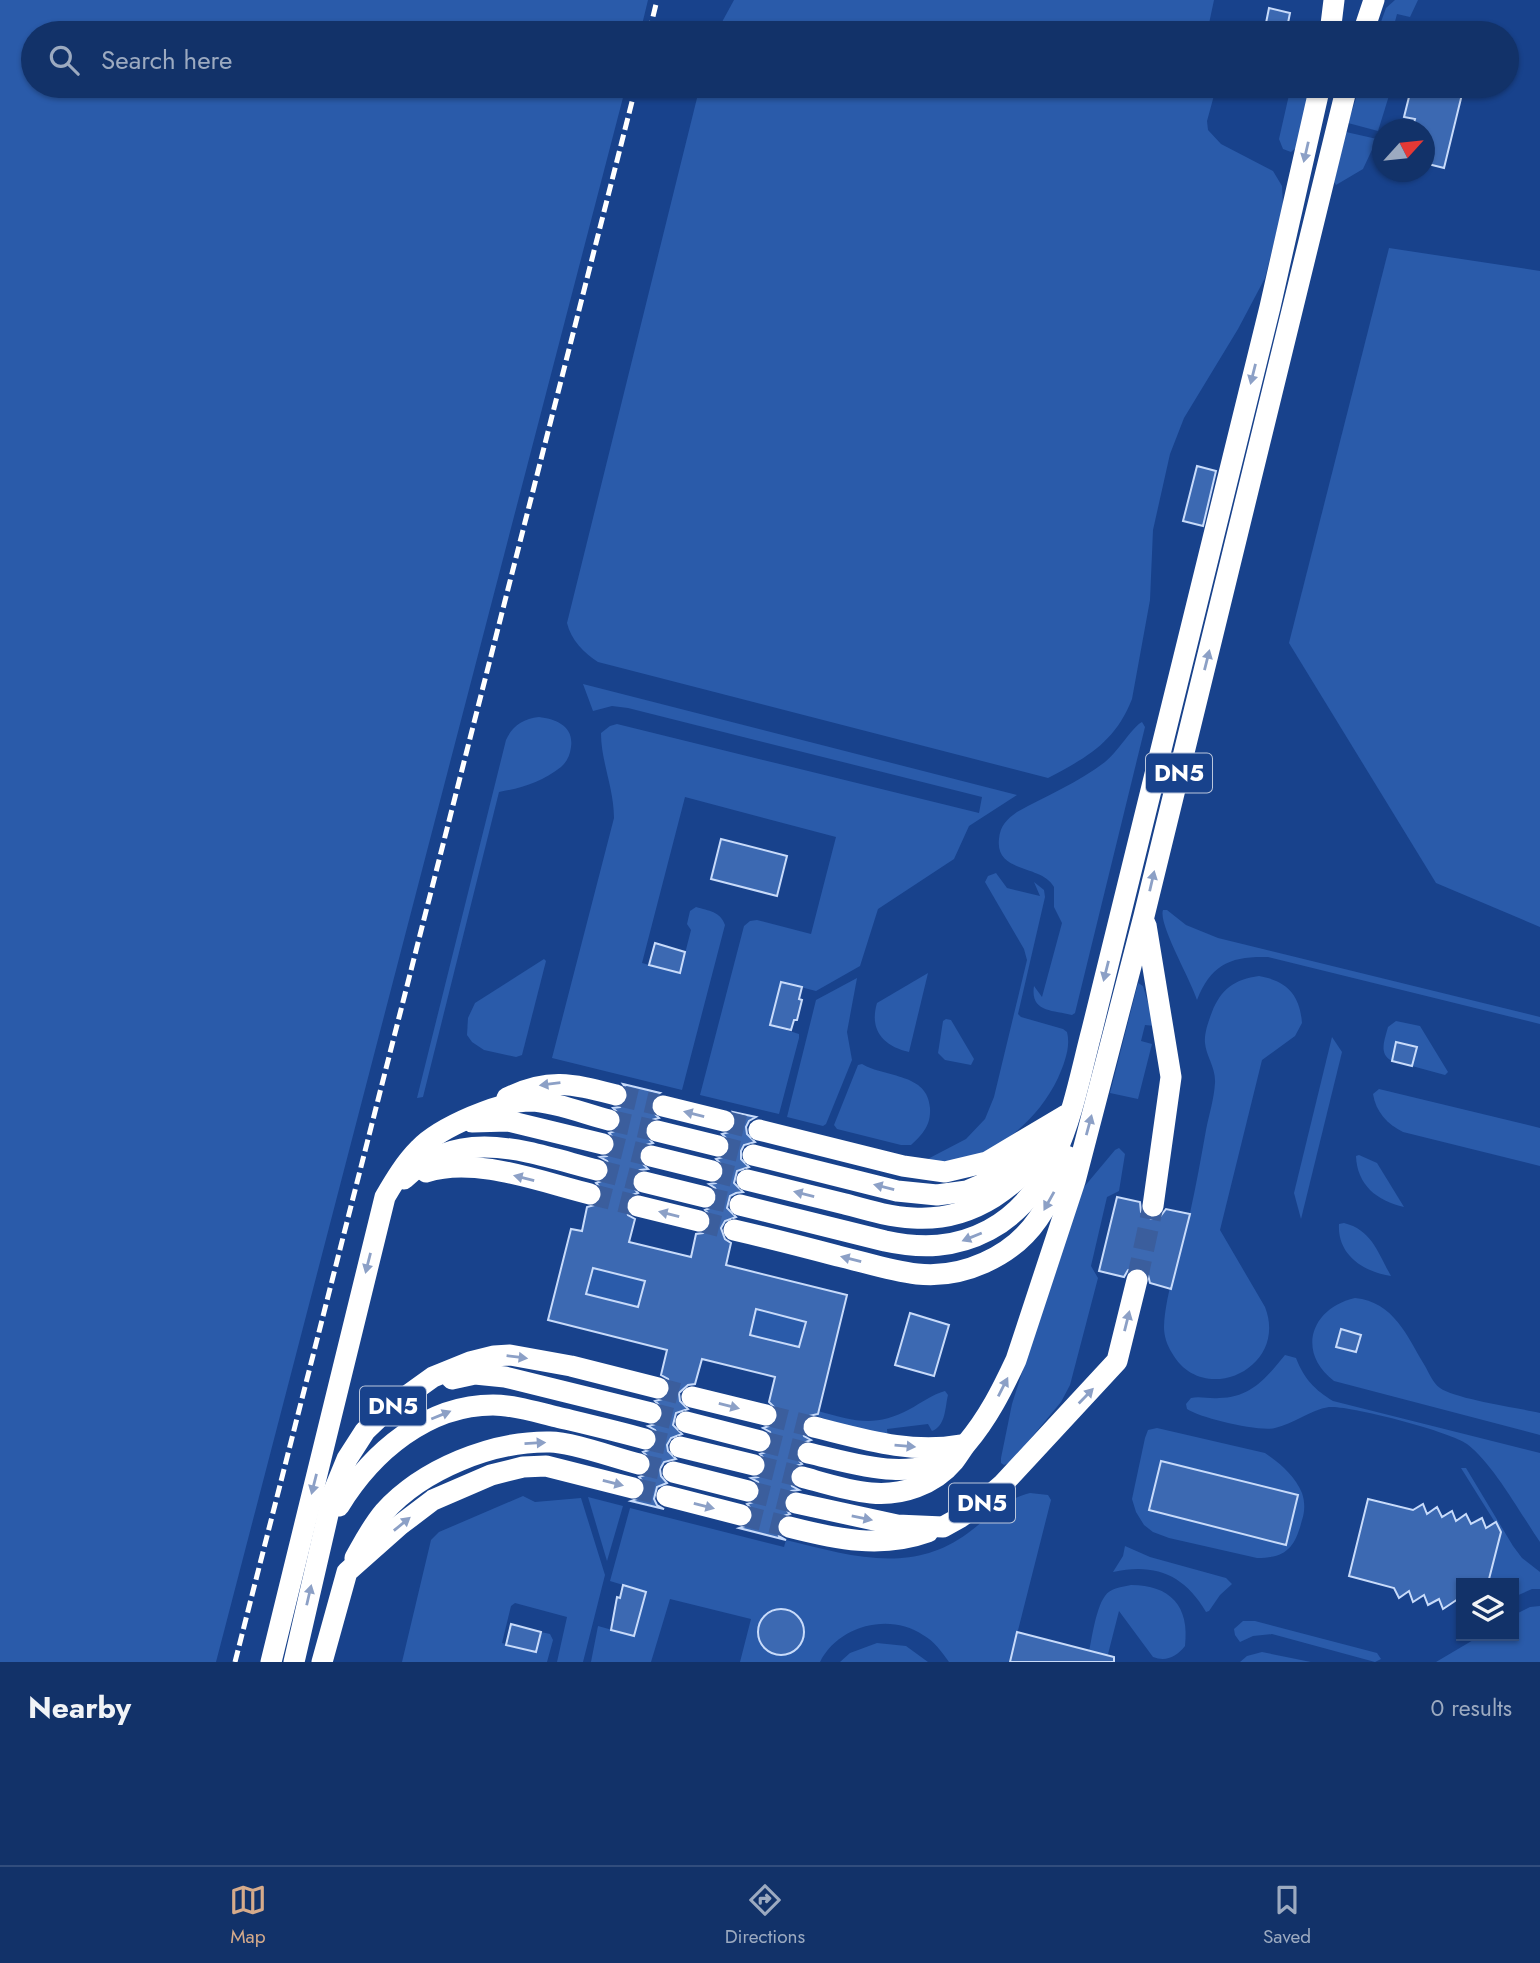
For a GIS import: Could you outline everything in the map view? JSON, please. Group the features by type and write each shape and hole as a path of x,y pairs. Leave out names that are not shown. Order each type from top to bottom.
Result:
{"highway":[{"path":"1331,21 1334,0"},
{"path":"1367,21 1374,0"},
{"name":"DN5","path":"740,1205 907,1246 954,1244 975,1238 1016,1212 1033,1193 1056,1154 1071,1112 1266,320 1317,98"},
{"name":"DN5","path":"802,1477 869,1493 894,1493 912,1489 944,1472 983,1422 1016,1360 1074,1181 1144,916 1345,98"},
{"name":"DN5","path":"1144,916 1171,1077 1153,1206"},
{"name":"DN5","path":"271,1662 385,1197 399,1173 421,1147 442,1133 516,1094 546,1083 561,1083 616,1094"},
{"name":"DN5","path":"487,1109 519,1101 537,1102 609,1120"},
{"path":"663,1106 724,1121"},
{"path":"759,1130 903,1166 945,1172 987,1161 1071,1112"},
{"path":"753,1155 897,1191 937,1195 957,1193 967,1191 1019,1160 1071,1112"},
{"name":"DN5","path":"747,1180 891,1216 934,1218 952,1215 990,1201 1007,1189 1039,1157 1071,1112"},
{"name":"DN5","path":"734,1230 912,1273 938,1273 981,1264 1009,1250 1034,1225 1046,1207 1066,1160 1071,1112"},
{"name":"DN5","path":"463,1122 508,1121 603,1144"},
{"path":"657,1131 718,1146"},
{"path":"385,1197 423,1164 437,1156 466,1147 507,1149 597,1170"},
{"path":"651,1156 712,1171"},
{"path":"385,1197 419,1175 455,1166 490,1170 590,1194"},
{"path":"644,1182 705,1197"},
{"path":"638,1206 699,1221"},
{"name":"DN5","path":"789,1527 836,1539 882,1542 918,1536 943,1527 981,1503 1003,1484 1117,1361 1137,1280"},
{"name":"DN5","path":"294,1662 333,1493 347,1459 365,1432 387,1410 433,1377 470,1362 510,1355 571,1366 658,1388"},
{"name":"DN5","path":"411,1394 440,1381 475,1374 516,1380 652,1413"},
{"path":"692,1397 766,1415"},
{"name":"DN5","path":"325,1528 354,1480 378,1455 430,1420 459,1408 495,1405 532,1411 645,1439"},
{"path":"686,1422 760,1441"},
{"name":"DN5","path":"814,1427 884,1444 933,1449 966,1444"},
{"path":"322,1662 347,1572 369,1532 384,1512 421,1482 484,1452 520,1444 552,1442 639,1464"},
{"name":"DN5","path":"808,1453 873,1468 901,1470 934,1464 966,1444"},
{"path":"680,1447 754,1465"},
{"path":"347,1572 433,1500 491,1475 523,1466 546,1466 633,1488"},
{"path":"673,1472 748,1491"},
{"path":"667,1496 741,1515"},
{"name":"DN5","path":"796,1503 884,1522 943,1527"}],"shaded area":[{"path":"0,0 648,0 643,21 21,21 21,98 623,98 216,1662 0,1662"},
{"path":"734,0 1214,0 1210,21 723,21"},
{"path":"1395,0 1418,0 1410,17 1397,14 1395,21 1381,21 1386,8"},
{"path":"697,98 1213,98 1207,121 1208,130 1221,144 1273,171 1282,186 1283,206 1265,278 1238,329 1184,418 1170,454 1153,530 1150,600 1132,699 1117,727 1099,747 1076,763 1048,778 598,662 575,640 567,623"},
{"path":"1288,98 1307,98 1297,147 1291,152 1283,149 1279,139"},
{"path":"1356,98 1388,98 1382,119 1372,119 1372,129 1348,123"},
{"path":"1346,132 1372,138 1372,150 1363,169 1336,185 1334,182"},
{"path":"1389,248 1540,271 1540,927 1436,883 1289,643"},
{"path":"583,684 1017,795 969,826 954,859 878,909 860,966 816,991 781,982 770,1025 799,1034 799,1038 779,1114 700,1095 744,926 757,920 811,934 836,837 685,797 642,963 680,973 691,930 687,924 690,911 696,907 717,914 725,925 682,1090 552,1058 614,818 601,733 617,724 979,813 982,797 628,708 612,706 593,711"},
{"path":"539,717 557,722 567,729 571,740 570,753 567,761 547,777 499,792 423,1097 417,1098 506,740 519,724"},
{"path":"1142,722 1145,727 1075,1013 1072,1015 1050,1010 1035,1001 1034,986 1042,997 1062,923 1054,907 1054,887 1048,880 1011,864 1004,858 1000,850 1001,830 1007,820 1017,812 1105,762"},
{"path":"996,873 1007,888 1040,896 1034,882 1044,890 1045,897 1018,1014 1067,1032 1066,1055 1058,1078 1039,1109 1013,1134 998,1145 965,1160 944,1164 920,1163 966,1139 985,1119 994,1097 1027,960 1024,949 985,882 988,876"},
{"path":"1163,910 1167,910 1186,925 1218,938 1540,1017 1540,1024 1268,957 1243,958 1224,965 1209,978 1197,1000 1165,927"},
{"path":"544,959 546,961 522,1055 516,1057 484,1050 472,1042 467,1035 468,1018 475,1003"},
{"path":"928,973 909,1052 892,1046 877,1029 877,1003"},
{"path":"1259,976 1269,978 1290,991 1301,1013 1302,1023 1295,1036 1262,1060 1220,1230 1265,1307 1269,1329 1265,1348 1254,1363 1239,1374 1221,1379 1203,1378 1186,1369 1172,1353 1165,1334 1165,1314 1190,1213 1214,1095 1215,1078 1205,1043 1207,1027 1224,991 1243,980"},
{"path":"857,978 847,1032 852,1060 826,1124 823,1126 787,1117 816,1000"},
{"path":"1138,983 1143,986 1155,1026 1145,1025 1141,1041 1152,1044 1138,1099 1110,1093"},
{"path":"951,1020 974,1059 971,1065 945,1060 938,1053 943,1021"},
{"path":"1396,1021 1420,1026 1448,1072 1445,1075 1412,1066 1416,1047 1396,1042 1392,1061 1388,1058 1384,1041 1388,1027"},
{"path":"1332,1037 1342,1052 1301,1219 1294,1193"},
{"path":"862,1064 914,1082 922,1088 927,1097 930,1114 923,1133 911,1145 901,1145 837,1129 834,1125 858,1065"},
{"path":"1379,1089 1540,1128 1540,1166 1403,1132 1387,1121 1380,1112 1373,1094"},
{"path":"1119,1148 1125,1154 1119,1191 1107,1197 1091,1266 1098,1278 1070,1385 1061,1402 1011,1462 1004,1465 1001,1458 1012,1404 1079,1193"},
{"path":"1356,1156 1377,1163 1404,1207 1385,1201 1370,1190 1357,1166"},
{"path":"1339,1224 1354,1226 1368,1237 1391,1276 1371,1271 1347,1253 1340,1235"},
{"path":"593,1268 645,1281 638,1307 586,1294"},
{"path":"1355,1298 1380,1306 1390,1313 1440,1388 1473,1399 1540,1413 1540,1435 1334,1381 1322,1370 1315,1357 1312,1345 1314,1332 1328,1311"},
{"path":"756,1309 806,1322 799,1347 750,1335"},
{"path":"1285,1355 1296,1358 1311,1383 1333,1401 1540,1453 1540,1542 1487,1464 1458,1439 1422,1426 1340,1408 1322,1409 1282,1426 1267,1429 1230,1423 1187,1409 1186,1404 1191,1398 1230,1397 1249,1390 1265,1378"},
{"path":"945,1391 948,1395 945,1410 937,1429 932,1431 928,1424 887,1429 888,1440 817,1416 818,1411 854,1420 886,1419"},
{"path":"1157,1428 1265,1453 1281,1466 1299,1487 1304,1503 1304,1513 1293,1544 1276,1556 1257,1558 1169,1538 1144,1525 1132,1499 1145,1438 1148,1430"},
{"path":"1461,1468 1466,1468 1522,1558 1540,1572 1540,1589 1532,1589 1519,1595 1519,1578 1489,1578 1501,1532"},
{"path":"1030,1493 1048,1495 1051,1500 1010,1662 949,1662 923,1635 895,1624 880,1624 866,1626 839,1639 820,1662 740,1662 751,1619 670,1599 651,1662 591,1662 598,1626 634,1636 646,1592 610,1581 630,1508 784,1547 786,1540 856,1556 902,1558 946,1546 1004,1505"},
{"path":"523,1496 535,1502 581,1498 605,1575 583,1662 557,1662 567,1617 515,1603 511,1606 502,1643 536,1652 541,1632 550,1634 553,1640 547,1662 402,1662 431,1540 439,1532"},
{"path":"588,1497 623,1506 607,1561"},
{"path":"1125,1546 1150,1557 1226,1578 1232,1584 1206,1612 1188,1588 1167,1574 1142,1569 1113,1572 1123,1556"},
{"path":"1131,1585 1157,1589 1174,1600 1184,1620 1185,1646 1170,1658 1153,1657 1119,1611 1106,1662 1087,1662 1096,1618 1105,1596 1117,1588"},
{"path":"1540,1606 1540,1662 1436,1662 1472,1641 1519,1641 1519,1612"},
{"path":"1243,1621 1255,1621 1377,1653 1381,1659 1375,1662 1272,1634 1253,1636 1240,1642 1234,1629"},
{"path":"877,1643 906,1646 928,1662 840,1662 850,1653"},
{"path":"1262,1652 1311,1662 1240,1662 1247,1656"}],"building":[{"path":"1269,8 1290,13 1288,21 1266,21"},
{"path":"1409,98 1461,98 1444,168 1435,166 1435,119 1404,117"},
{"path":"1197,466 1216,471 1203,526 1183,521"},
{"path":"721,839 787,856 777,896 711,879"},
{"path":"655,943 685,952 680,973 649,965"},
{"path":"781,982 802,987 797,1020 794,1020 791,1030 770,1025"},
{"path":"1396,1042 1417,1047 1412,1066 1392,1061"},
{"path":"623,1084 660,1093 653,1097 650,1104 651,1110 659,1118 648,1121 644,1129 645,1135 653,1143 642,1146 638,1154 639,1160 648,1169 634,1173 631,1185 638,1193 629,1196 625,1204 628,1215 635,1219 629,1242 691,1257 696,1234 703,1233 711,1225 711,1217 705,1210 715,1206 718,1194 709,1184 716,1183 724,1175 724,1167 716,1159 727,1156 731,1150 730,1142 722,1134 733,1131 736,1125 737,1118 733,1112 756,1117 749,1121 746,1127 747,1134 755,1142 744,1145 741,1151 741,1159 749,1167 737,1171 734,1183 743,1192 730,1196 727,1208 736,1217 725,1221 721,1228 725,1239 731,1243 726,1265 847,1295 818,1414 805,1417 801,1424 804,1436 811,1440 798,1445 795,1456 802,1464 793,1467 789,1474 792,1486 799,1490 786,1495 783,1506 790,1514 780,1517 776,1525 779,1536 786,1540 739,1528 751,1524 754,1512 747,1504 757,1501 761,1494 758,1482 751,1478 764,1474 767,1462 760,1454 769,1451 773,1444 770,1432 763,1428 775,1424 779,1419 778,1411 769,1402 775,1377 702,1359 695,1384 688,1385 679,1393 680,1401 688,1409 676,1413 673,1425 682,1434 671,1438 667,1445 668,1451 676,1459 664,1462 660,1469 661,1476 667,1483 657,1487 654,1499 657,1505 664,1509 631,1501 643,1497 646,1485 639,1477 648,1474 652,1467 651,1460 643,1452 655,1448 658,1436 655,1430 648,1426 660,1423 664,1415 663,1409 655,1401 667,1398 671,1391 668,1379 661,1375 667,1350 548,1320 571,1229 582,1231 587,1207 599,1204 602,1198 602,1190 596,1183 607,1179 610,1167 607,1161 600,1157 607,1156 616,1148 615,1140 609,1133 618,1130 621,1116 613,1108 620,1107 628,1099 628,1091","holes":["593,1268 645,1281 638,1307 586,1294","756,1309 806,1322 799,1347 750,1335"]},
{"path":"1117,1197 1140,1202 1141,1212 1151,1219 1159,1218 1166,1209 1190,1214 1171,1289 1150,1283 1147,1271 1139,1267 1128,1270 1124,1277 1099,1271"},
{"path":"910,1313 949,1325 934,1376 895,1365"},
{"path":"1341,1329 1361,1335 1356,1352 1336,1347"},
{"path":"1161,1461 1298,1495 1286,1545 1149,1510"},
{"path":"1368,1499 1413,1510 1423,1504 1427,1514 1437,1507 1442,1517 1452,1511 1456,1521 1466,1514 1471,1524 1482,1518 1486,1528 1496,1522 1501,1532 1489,1578 1456,1578 1456,1600 1443,1609 1439,1599 1428,1605 1424,1595 1413,1602 1409,1591 1399,1598 1394,1588 1349,1576"},
{"path":"623,1585 646,1592 634,1636 611,1630 617,1597 620,1598"},
{"path":"781,1609 797,1616 804,1632 797,1648 781,1655 765,1648 758,1632 765,1616"},
{"path":"511,1624 541,1632 536,1652 506,1645"},
{"path":"1017,1632 1114,1657 1114,1662 1010,1662"}],"tunnel":[{"path":"616,1095 663,1106"},
{"path":"609,1120 657,1131"},
{"path":"724,1121 759,1130"},
{"path":"603,1144 651,1156"},
{"path":"718,1146 753,1155"},
{"path":"597,1170 644,1182"},
{"path":"712,1171 747,1180"},
{"path":"590,1194 638,1206"},
{"path":"705,1197 740,1205"},
{"path":"1137,1280 1153,1206"},
{"path":"699,1221 734,1230"},
{"path":"658,1388 692,1397"},
{"path":"651,1413 686,1422"},
{"path":"766,1415 814,1427"},
{"path":"645,1439 680,1447"},
{"path":"760,1441 808,1453"},
{"path":"639,1464 673,1472"},
{"path":"754,1465 802,1477"},
{"path":"633,1488 667,1496"},
{"path":"748,1491 796,1503"},
{"path":"741,1515 789,1527"}],"railway":[{"path":"652,21 657,0"},
{"path":"235,1662 633,98"}]}
